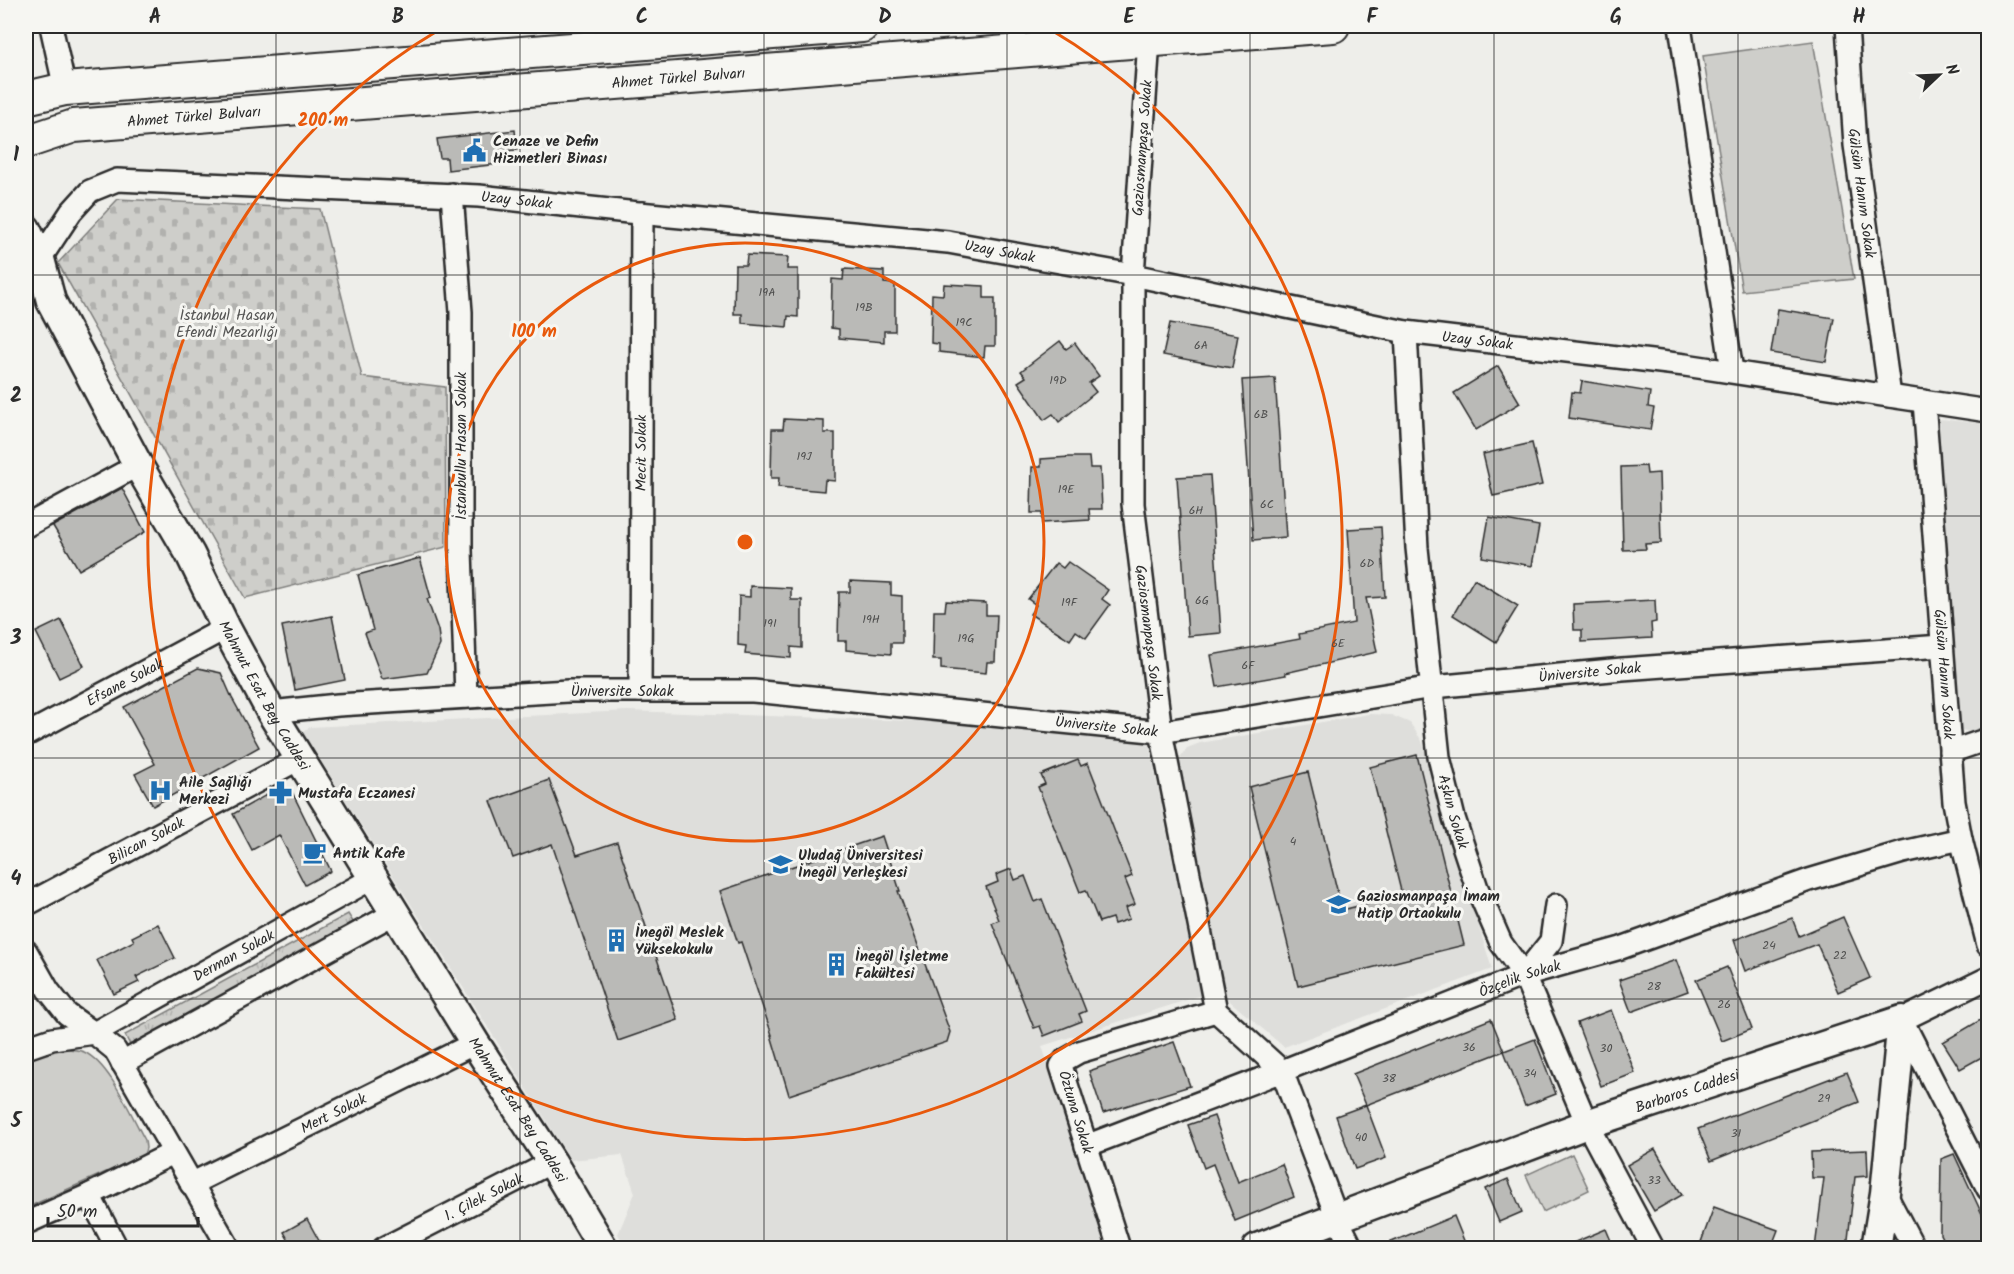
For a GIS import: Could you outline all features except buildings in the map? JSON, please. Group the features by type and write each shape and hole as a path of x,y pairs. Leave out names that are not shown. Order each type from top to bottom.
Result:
{"main road":[{"path":"26,98 65,89 862,26"},
{"name":"Ahmet Türkel Bulvarı","path":"26,142 74,126 1333,26"},
{"name":"Mahmut Esat Bey Caddesi","path":"26,229 33,265 51,301 138,465 189,554 271,712 475,1043 552,1162 598,1242"},
{"path":"1876,1248 1885,1193 1902,1020"},
{"name":"Barbaros Caddesi","path":"1257,1248 1587,1124 1902,1020"}],"street":[{"path":"51,26 65,89"},
{"path":"1680,26 1732,371"},
{"name":"Gülsün Hanım Sokak","path":"1847,26 1855,145 1890,396"},
{"name":"Gaziosmanpaşa Sokak","path":"1149,40 1133,275 1133,504 1161,732 1216,1011"},
{"name":"Uzay Sokak","path":"33,265 90,191 117,180 452,194 948,242 1133,275 1406,332 1732,371 1989,411"},
{"name":"İstanbullu Hasan Sokak","path":"452,194 461,312 461,550 466,697"},
{"name":"Mecit Sokak","path":"640,691 642,213"},
{"name":"Aşkın Sokak","path":"1406,332 1417,548 1439,757 1477,888 1501,943 1524,975 1587,1124 1653,1248"},
{"name":"Gülsün Hanım Sokak","path":"1924,401 1954,802 1961,839 1989,945"},
{"path":"26,526 138,465"},
{"name":"Efsane Sokak","path":"26,735 226,628"},
{"name":"Üniversite Sokak","path":"271,712 338,705 568,691 753,691 1161,732 1433,687 1622,669 1942,646"},
{"path":"1950,752 1989,739"},
{"name":"Bilican Sokak","path":"26,905 299,759"},
{"name":"Özçelik Sokak","path":"1086,1146 1524,975 1621,948 1809,880 1903,852 1961,839"},
{"name":"Derman Sokak","path":"94,1033 373,879"},
{"path":"1524,975 1551,941 1556,905"},
{"path":"122,1063 395,913"},
{"path":"26,951 48,990 67,1014 115,1050 229,1248"},
{"path":"1989,978 1902,1020 1989,1189"},
{"path":"1216,1011 1282,1071 1336,1218 1352,1248"},
{"name":"Öztuna Sokak","path":"1119,1248 1061,1066 1065,1060 1079,1052 1216,1011"},
{"path":"26,1048 52,1039 94,1033"},
{"name":"Mert Sokak","path":"191,1184 475,1043"},
{"path":"26,1222 89,1195 173,1153"},
{"name":"1. Çilek Sokak","path":"384,1248 552,1162"},
{"path":"1885,1193 1914,1248"},
{"path":"89,1195 117,1248"}],"shaded area":[{"path":"1939,419 1988,424 1988,725 1971,732 1957,729"},
{"name":"Uludağ Üniversitesi İnegöl Yerleşkesi","path":"627,711 1146,729 1200,996 1042,1046 1109,1248 627,1248 618,1234 635,1193 622,1155 571,1160 303,732 310,727"},
{"name":"Gaziosmanpaşa İmam Hatip Ortaokulu","path":"1369,714 1391,715 1410,723 1422,741 1492,969 1284,1047 1225,997 1175,766 1187,748 1200,743"}],"green space":[{"path":"1813,41 1854,279 1742,291 1703,56"},
{"name":"İstanbul Hasan Efendi Mezarlığı","path":"118,199 320,209 362,377 445,387 446,547 245,598 58,263"},
{"path":"348,914 355,925 131,1047 125,1035"},
{"path":"61,1048 84,1052 103,1067 126,1104 145,1140 146,1148 144,1155 26,1208 26,1060 45,1050"},
{"path":"1572,1154 1589,1190 1543,1212 1526,1175"}],"place":[{"name":"Cenaze ve Defin Hizmetleri Binası","path":"475,150"},
{"name":"Aile Sağlığı Merkezi","path":"161,791"},
{"name":"Mustafa Eczanesi","path":"280,793"},
{"name":"Antik Kafe","path":"315,853"},
{"name":"Uludağ Üniversitesi İnegöl Yerleşkesi","path":"780,864"},
{"name":"Gaziosmanpaşa İmam Hatip Ortaokulu","path":"1339,905"},
{"name":"İnegöl Meslek Yüksekokulu","path":"617,941"},
{"name":"İnegöl İşletme Fakültesi","path":"837,965"}]}
